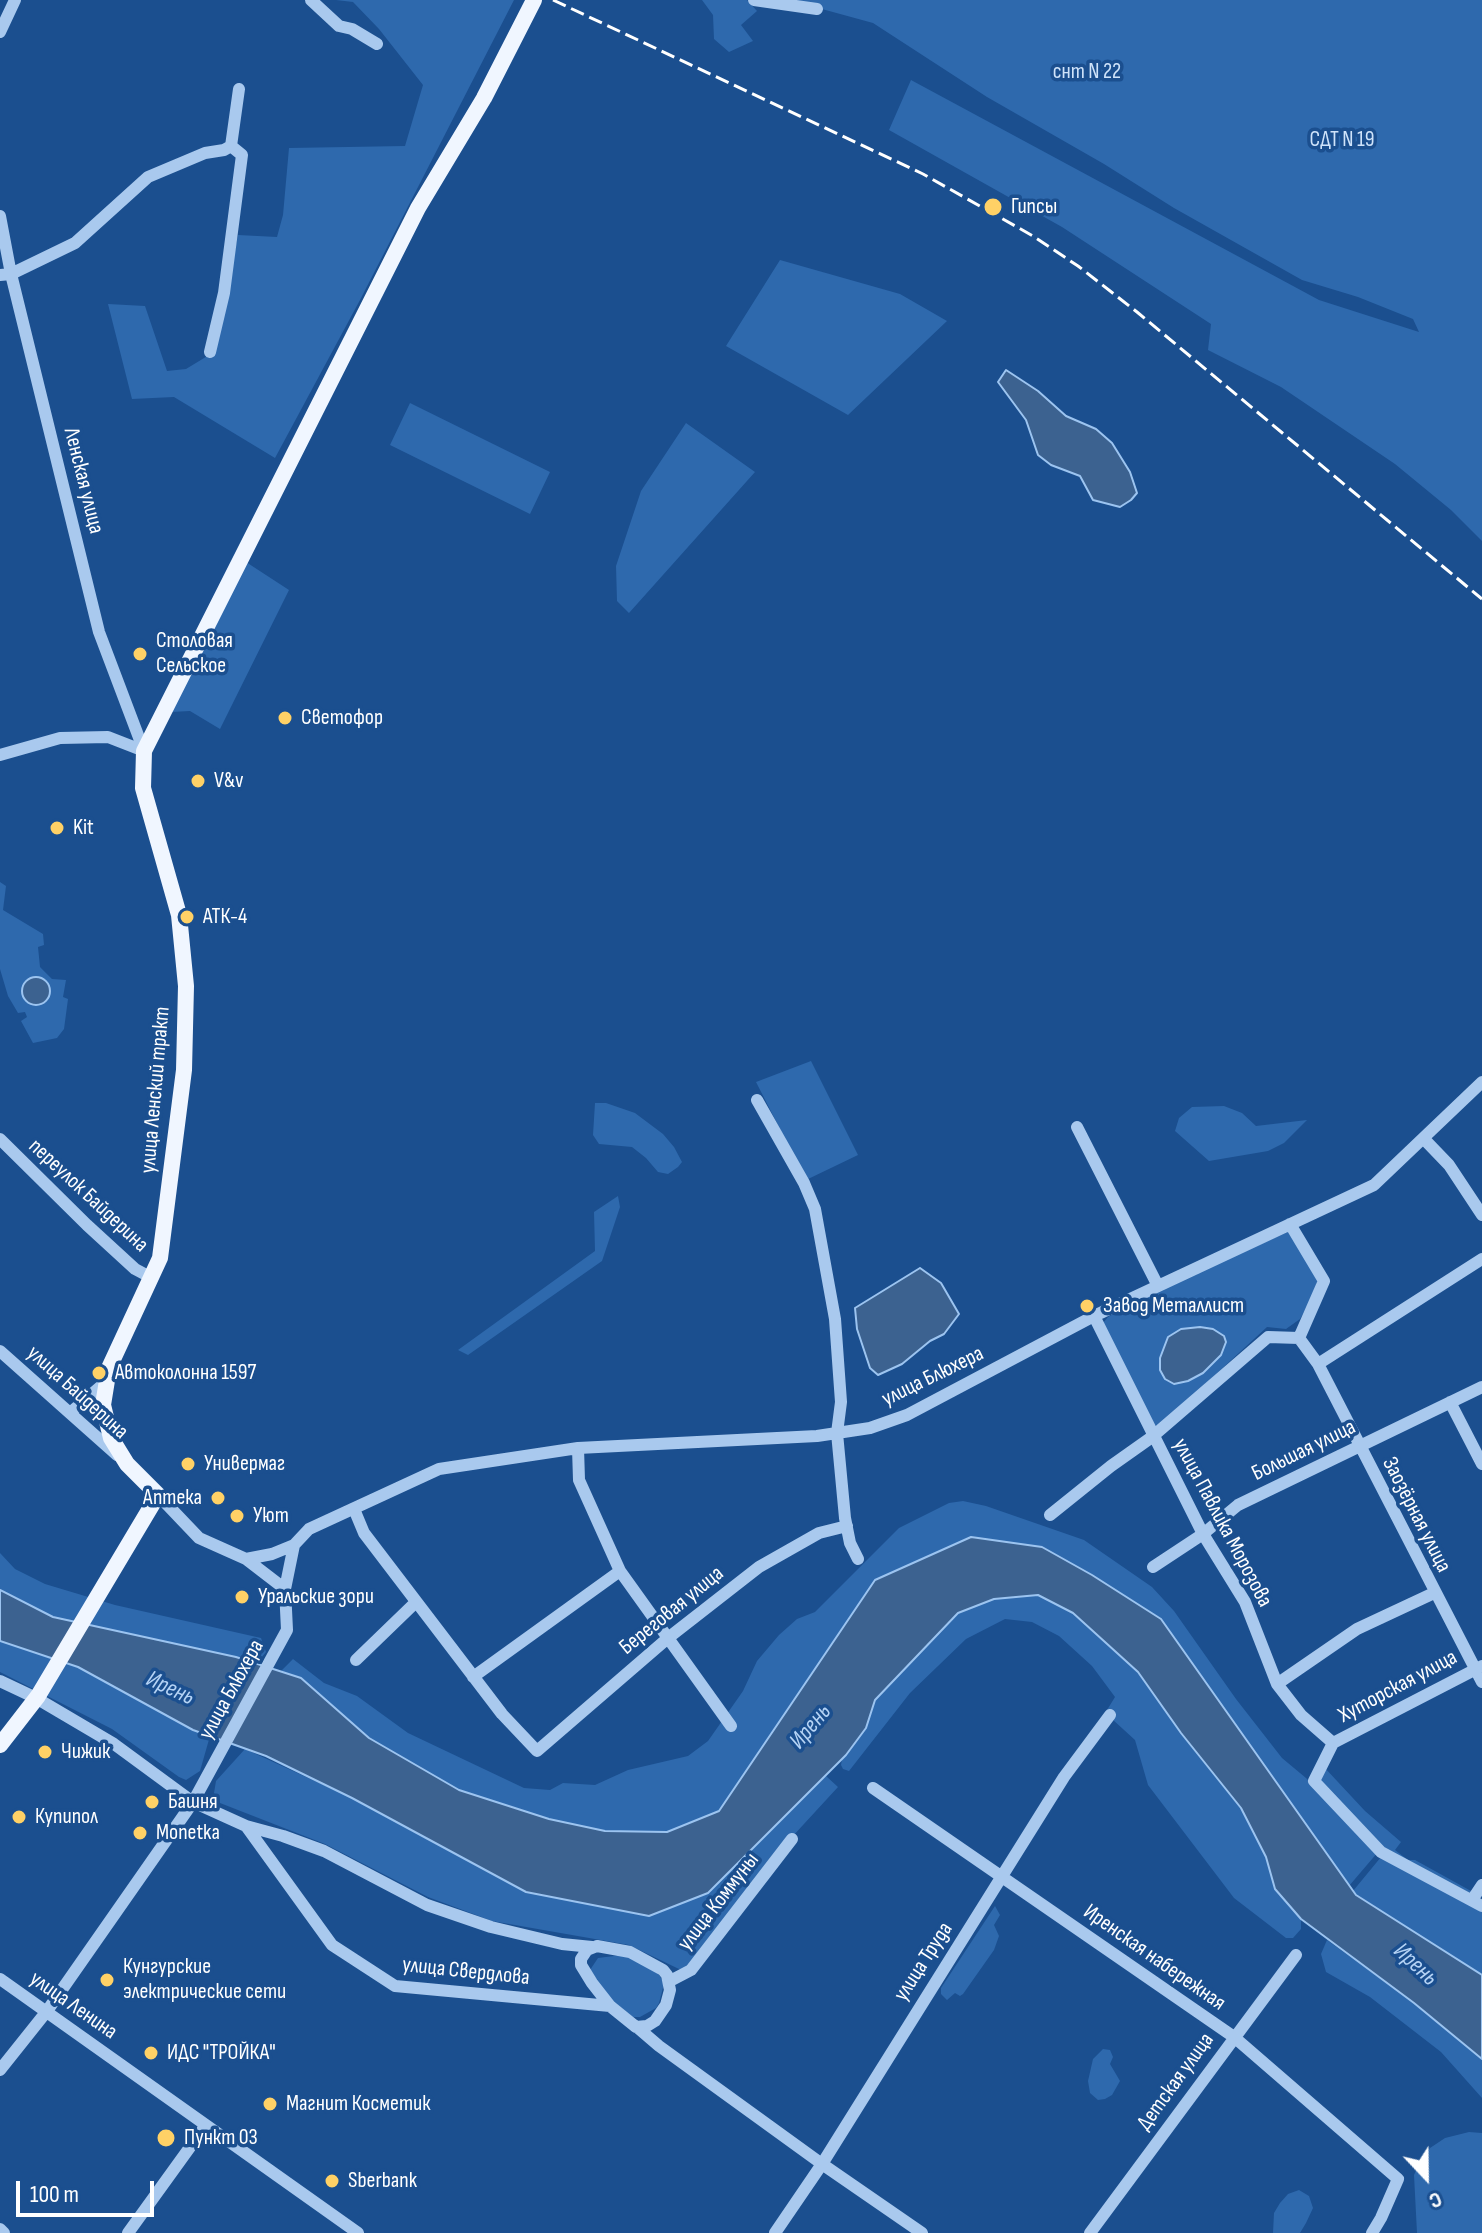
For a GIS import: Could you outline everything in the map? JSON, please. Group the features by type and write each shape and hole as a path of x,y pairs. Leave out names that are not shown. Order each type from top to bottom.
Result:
{"main road":[{"name":"улица Ленский тракт","path":"158,1495 127,1464 111,1438 103,1405 109,1368 160,1258 184,1070 186,986 179,915 143,788 144,751 418,208 484,98 534,0"},
{"path":"0,1745 37,1697 158,1495"}],"street":[{"path":"0,32 15,0"},
{"path":"311,0 339,26 352,29 377,44"},
{"path":"754,0 817,9"},
{"path":"231,146 239,89"},
{"path":"6,274 75,243 148,177 205,153 231,146"},
{"path":"210,352 224,293 241,165 242,155 231,146"},
{"name":"Ленская улица","path":"0,216 6,274 99,632 144,751"},
{"path":"0,755 60,738 108,737 144,751"},
{"name":"улица Блюхера","path":"246,1559 272,1554 294,1545 309,1529 439,1469 578,1448 837,1433 870,1428 907,1415 1094,1316 1374,1185 1482,1082"},
{"path":"757,1100 804,1183 815,1209 835,1319 841,1402 837,1433 847,1526 850,1543 858,1559"},
{"path":"1077,1127 1158,1286"},
{"name":"переулок Байдерина","path":"0,1139 135,1269 152,1278"},
{"path":"1424,1139 1449,1165 1482,1215"},
{"path":"1050,1515 1152,1437 1268,1337 1299,1338 1324,1281 1290,1224"},
{"path":"1318,1364 1482,1259"},
{"name":"улица Павлика Морозова","path":"1094,1316 1203,1534 1245,1602 1277,1684 1301,1715 1333,1743"},
{"name":"Заозёрная улица","path":"1299,1338 1318,1364 1434,1593 1480,1667 1482,1682"},
{"name":"улица Байдерина","path":"0,1351 127,1464"},
{"path":"70,1413 107,1381"},
{"name":"Большая улица","path":"1153,1567 1203,1534 1238,1505 1482,1387"},
{"path":"1450,1402 1482,1464"},
{"path":"578,1448 579,1480 620,1571 731,1726"},
{"path":"158,1495 199,1538 246,1559 285,1589"},
{"path":"354,1509 364,1533 473,1677 620,1571"},
{"name":"Береговая улица","path":"473,1677 537,1751 668,1638 759,1567 819,1533 847,1526"},
{"name":"улица Блюхера","path":"0,2070 47,2011 193,1802 287,1630 285,1589 294,1545"},
{"path":"1277,1684 1357,1629 1434,1593"},
{"path":"356,1660 416,1602"},
{"name":"Хуторская улица","path":"1333,1743 1480,1667"},
{"name":"улица Свердлова","path":"1,1681 37,1697 114,1744 193,1802 246,1826 324,1851 427,1905 491,1927 562,1944 630,1952 663,1970 670,1981"},
{"name":"улица Труда","path":"775,2233 822,2164 1064,1777 1110,1715"},
{"path":"1333,1743 1314,1781 1381,1852 1477,1903 1482,1885"},
{"name":"Иренская набережная","path":"873,1788 1234,2037 1398,2179 1372,2233"},
{"name":"улица Свердлова","path":"246,1826 332,1945 395,1986 610,2006"},
{"name":"улица Коммуны","path":"670,1981 691,1970 792,1839"},
{"path":"562,1944 610,2006 659,2046 922,2233"},
{"path":"581,1965 583,1954 592,1947"},
{"name":"Детская улица","path":"1090,2233 1296,1955"},
{"name":"улица Ленина","path":"0,1979 358,2233"},
{"path":"638,2028 655,2021 666,2005 670,1981"},
{"path":"655,2021 659,2046"},
{"path":"128,2233 206,2125"}],"green space":[{"path":"336,0 514,0 275,458 174,397 132,399 108,304 145,306 167,371 186,369 214,352 238,235 277,237 283,215 289,148 405,146 423,85 379,29 353,2"},
{"path":"702,0 747,0 757,11 741,25 753,41 729,52 714,39 713,15"},
{"path":"789,0 1482,0 1482,541 1451,510 1395,464 1281,387 1208,350 1211,324 1062,227 889,130 911,80 1319,300 1419,332 1413,319 1358,297 1302,280 987,97 873,23"},
{"path":"780,260 900,294 947,321 848,415 726,346"},
{"path":"410,403 550,472 530,514 390,445"},
{"path":"686,423 755,472 629,613 617,601 616,566 641,491"},
{"path":"246,562 289,590 220,729 190,711 171,712"},
{"path":"0,882 6,886 3,910 43,934 44,945 38,947 40,967 52,979 66,980 63,997 68,999 64,1029 57,1038 33,1043 21,1021 27,1017 25,1012 18,1013 8,996 0,969"},
{"path":"811,1061 858,1155 806,1180 756,1082"},
{"path":"595,1103 606,1103 635,1113 663,1134 682,1162 668,1174 658,1172 632,1147 599,1144 593,1135"},
{"path":"1224,1106 1242,1113 1256,1126 1307,1120 1284,1143 1268,1151 1209,1161 1175,1131 1179,1118 1192,1107"},
{"path":"618,1196 620,1207 602,1261 468,1355 458,1350 595,1251 594,1212"},
{"path":"1288,1232 1318,1277 1315,1292 1300,1319 1286,1329 1267,1327 1162,1424 1154,1426 1103,1323 1108,1317 1155,1291"},
{"path":"963,1501 1084,1540 1152,1587 1174,1611 1282,1758 1306,1778 1378,1852 1349,1886 1161,1619 1042,1547 875,1580 719,1812 667,1832 605,1831 549,1819 458,1790 369,1738 301,1678 281,1671 293,1659 324,1683 357,1696 408,1733 524,1788 550,1790 563,1783 595,1785 628,1770 688,1756 708,1741 743,1691 757,1661 779,1635 797,1619 815,1612 899,1528 949,1503"},
{"path":"0,1553 15,1569 45,1584 115,1605 261,1638 266,1652 257,1663 53,1617 0,1590"},
{"path":"1038,1595 1073,1613 1138,1672 1181,1733 1241,1808 1266,1857 1275,1889 1301,1919 1301,1929 1293,1938 1286,1938 1234,1898 1148,1785 1135,1740 1112,1719 1107,1710 1115,1697 1092,1666 1059,1636 1032,1622 1005,1619 966,1639 910,1693 849,1771 843,1769 842,1759 866,1728 875,1700 958,1613 994,1599"},
{"path":"0,1641 78,1667 193,1730 210,1736 200,1771 186,1780 179,1777 112,1729 0,1672"},
{"path":"245,1749 352,1798 526,1892 708,1893 826,1776 838,1787 792,1837 694,1959 679,1969 629,1945 492,1921 428,1897 325,1844 220,1803 214,1793 216,1781"},
{"path":"1324,1767 1365,1811 1401,1842 1395,1850 1472,1894 1382,1850 1319,1784"},
{"path":"1381,1857 1482,1911 1482,1975 1356,1895 1353,1891"},
{"path":"995,1906 1000,1915 994,1925 999,1936 994,1950 963,1994 955,1993 947,2000 941,1994 941,1988"},
{"path":"1327,1940 1414,2003 1482,2059 1482,2098 1441,2052 1370,1997 1326,1972 1321,1954"},
{"path":"622,1955 648,1965 664,1984 656,2008 640,2017 633,2017 604,1994 590,1970 598,1958"},
{"path":"1103,2049 1110,2050 1113,2057 1110,2064 1120,2081 1112,2095 1098,2100 1090,2093 1088,2081 1093,2059"},
{"path":"1469,2132 1482,2133 1482,2233 1417,2233 1414,2175 1420,2161 1430,2148 1445,2138"},
{"path":"1299,2190 1309,2196 1313,2208 1300,2233 1273,2233 1274,2213 1280,2203 1288,2194"}],"water":[{"path":"1006,370 1038,391 1066,416 1096,429 1112,443 1130,472 1137,493 1131,500 1120,507 1093,500 1080,476 1051,465 1038,455 1026,420 998,382"},
{"path":"36,977 46,981 50,991 46,1001 36,1005 26,1001 22,991 26,981"},
{"path":"920,1268 941,1283 959,1314 944,1334 930,1341 902,1364 878,1375 870,1368 857,1329 855,1308"},
{"path":"1181,1329 1213,1329 1224,1336 1226,1342 1221,1355 1203,1373 1188,1381 1174,1384 1165,1379 1160,1370 1160,1358 1168,1337"},
{"name":"Ирень","path":"971,1537 1042,1547 1161,1619 1356,1895 1482,1975 1482,2059 1414,2003 1301,1919 1275,1889 1266,1857 1241,1808 1181,1733 1138,1672 1073,1613 1038,1595 994,1599 958,1613 875,1700 866,1728 846,1755 708,1893 649,1916 526,1892 352,1798 266,1756 193,1730 78,1667 0,1641 0,1590 53,1617 236,1657 301,1678 369,1738 459,1790 549,1819 605,1831 667,1832 719,1811 875,1580"}],"railway":[{"path":"553,0 923,174 1033,236 1137,312 1482,599"}],"place":[{"name":"Гипсы","path":"993,207"},
{"name":"Столовая Сельское","path":"140,654"},
{"name":"Светофор","path":"285,718"},
{"name":"V&v","path":"198,781"},
{"name":"Kit","path":"57,828"},
{"name":"АТК-4","path":"187,917"},
{"name":"Завод Металлист","path":"1087,1306"},
{"name":"Автоколонна 1597","path":"99,1373"},
{"name":"Универмаг","path":"188,1464"},
{"name":"Аптека","path":"218,1498"},
{"name":"Уют","path":"237,1516"},
{"name":"Уральские зори","path":"242,1597"},
{"name":"Чижик","path":"45,1752"},
{"name":"Башня","path":"152,1802"},
{"name":"Купипол","path":"19,1817"},
{"name":"Monetka","path":"140,1833"},
{"name":"Кунгурские электрические сети","path":"107,1980"},
{"name":"ИДС \"ТРОЙКА\"","path":"151,2053"},
{"name":"Магнит Косметик","path":"270,2104"},
{"name":"Пункт 03","path":"166,2138"},
{"name":"Sberbank","path":"332,2181"}],"park label":[{"name":"снт N 22","path":"1087,72"},
{"name":"СДТ N 19","path":"1342,140"}]}
